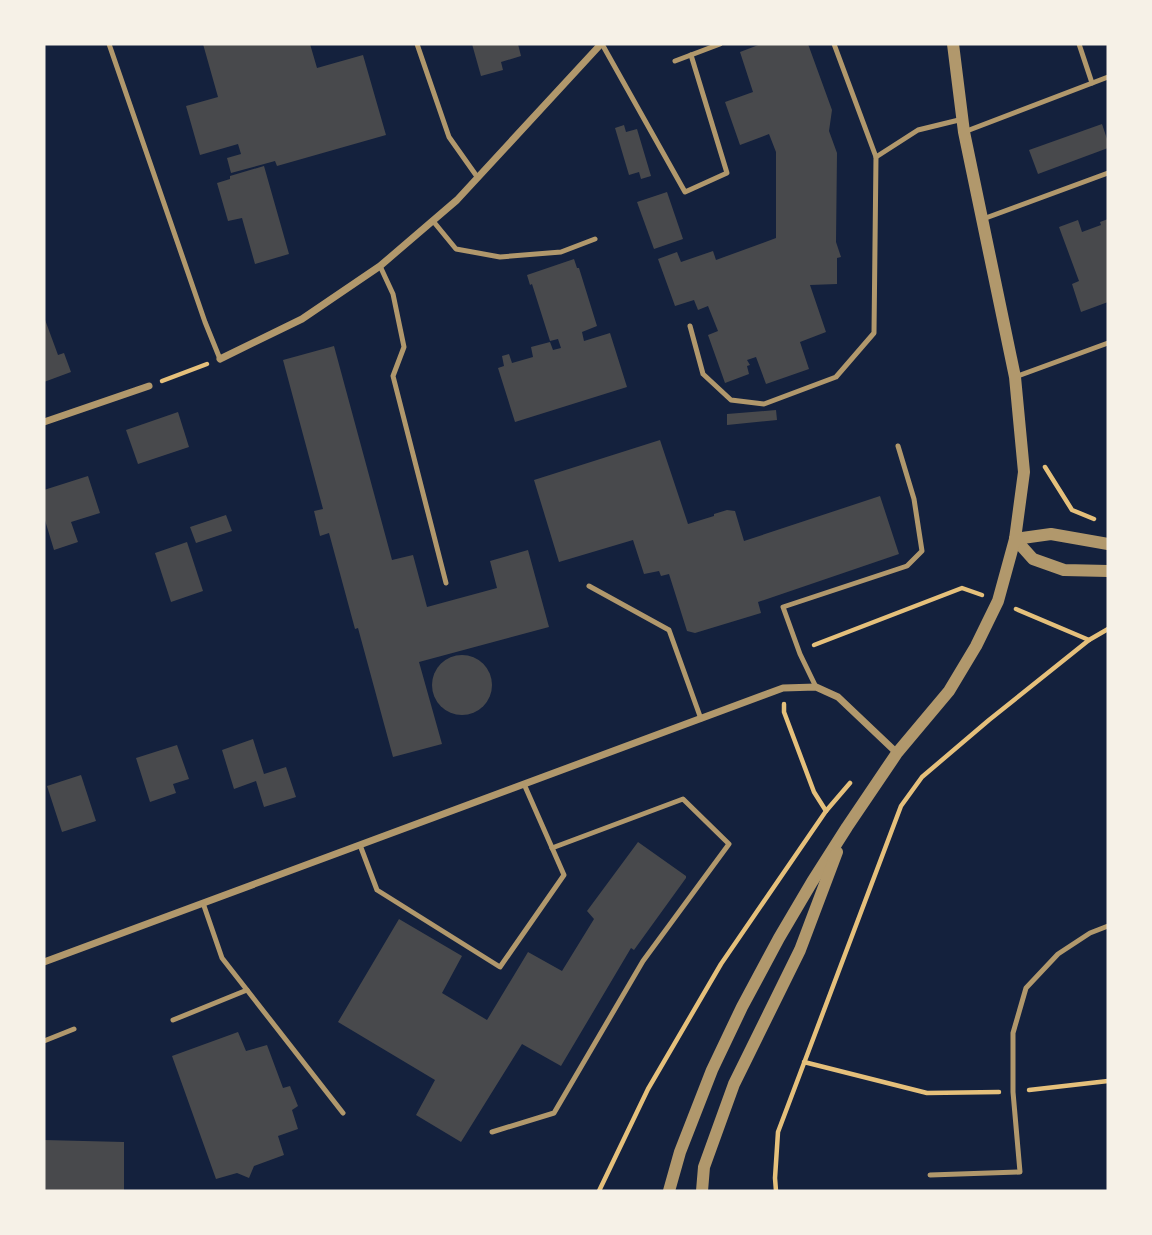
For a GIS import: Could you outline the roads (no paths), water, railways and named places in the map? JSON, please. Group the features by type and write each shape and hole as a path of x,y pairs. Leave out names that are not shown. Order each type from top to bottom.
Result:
{"street":[{"path":"220,359 302,319 380,266 457,200 601,44"},
{"path":"669,1191 680,1152 712,1070 742,1007 786,926 847,827 897,753 949,691 976,646 998,601 1015,539 1024,472 1015,377 963,125 953,44"},
{"path":"44,422 149,386"},
{"path":"1015,539 1051,534 1108,544"},
{"path":"1015,539 1033,559 1064,570 1108,571"},
{"path":"44,962 783,688 816,687 838,698 897,753"},
{"path":"702,1191 704,1167 734,1084 800,950 847,827"}],"lane":[{"path":"109,44 220,359"},
{"path":"417,44 449,137 478,178"},
{"path":"601,44 685,192 727,173 691,55"},
{"path":"675,61 720,44"},
{"path":"690,326 703,374 731,400 764,404 836,377 874,334 876,157 834,44"},
{"path":"1079,44 1092,83"},
{"path":"876,157 918,130 963,125 1108,77"},
{"path":"982,220 1108,173"},
{"path":"433,221 456,249 500,257 561,252 595,239"},
{"path":"380,266 393,294 404,347 393,376 446,583"},
{"path":"1015,377 1108,343"},
{"path":"816,687 800,654 783,607 907,566 922,551 914,499 898,446"},
{"path":"589,586 669,630 701,719"},
{"path":"360,845 377,890 500,967 564,875 524,784"},
{"path":"492,1132 554,1113 643,961 729,844 683,799 552,848"},
{"path":"202,903 222,958 343,1113"},
{"path":"930,1175 1020,1172 1013,1092 1013,1033 1026,988 1058,954 1090,933 1108,926"},
{"path":"173,1020 247,990"},
{"path":"44,1041 74,1029"}]}
